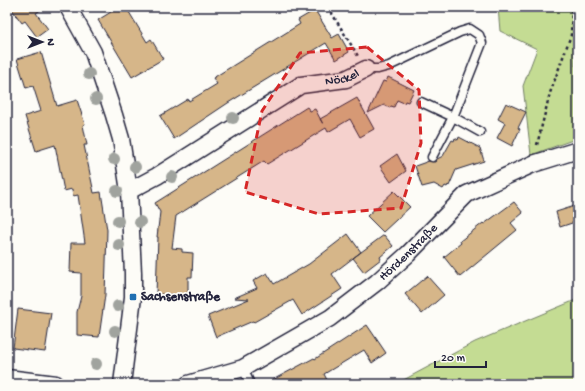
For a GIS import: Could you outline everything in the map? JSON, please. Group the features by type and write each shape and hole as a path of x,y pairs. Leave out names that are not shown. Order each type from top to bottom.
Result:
{"street":[{"path":"68,7 93,52 114,115 121,139 129,191 133,273 132,297 122,384"},
{"name":"Nöckel","path":"129,191 156,176 301,85 346,79 366,69"},
{"name":"Hördenstraße","path":"188,384 243,368 330,318 377,282 408,254 467,194 533,164 578,150"},
{"path":"7,378 56,384"}],"lane":[{"name":"Nöckel","path":"366,69 378,69 389,66 460,32 470,29 479,35 482,43 453,117"},
{"path":"421,102 480,132"},
{"path":"432,157 453,117"},
{"path":"243,368 250,384"}],"path":[{"path":"328,7 366,69"},
{"path":"533,164 550,93 571,35 572,7"}],"highlighted area":[{"path":"367,47 419,90 421,143 401,208 319,214 245,192 262,111 300,53"}],"green space":[{"path":"498,7 577,7 575,66 578,66 578,138 531,155 523,86 537,49 500,31"},
{"path":"578,299 578,384 396,384 475,342"}],"building":[{"path":"10,7 45,7 36,13 48,29 37,37 25,21 22,23"},
{"path":"119,7 126,7 147,42 151,39 163,59 132,77 98,20"},
{"path":"315,10 332,38 339,34 349,52 336,60 326,43 228,103 174,139 160,116 217,84 213,78 300,24 298,20"},
{"path":"41,52 57,106 77,100 85,124 83,125 87,145 84,145 94,193 101,192 107,230 105,295 99,337 77,335 77,312 81,296 81,273 70,272 71,243 85,243 78,195 73,196 72,189 64,191 55,145 36,151 25,116 41,111 33,86 26,88 17,59"},
{"path":"388,77 414,90 408,102 405,101 404,103 397,100 394,107 391,106 390,108 384,105 368,113 383,81 386,82"},
{"path":"357,98 374,129 360,137 350,119 328,132 326,128 267,164 264,161 176,216 172,248 182,249 182,252 193,253 192,277 188,277 188,295 156,294 157,237 160,212 155,203 307,107 310,111 315,109 320,119"},
{"path":"506,103 526,112 518,128 520,129 512,146 497,138 505,123 498,119"},
{"path":"459,137 480,148 484,161 456,170 449,186 445,186 443,189 434,184 422,187 415,166 429,161 435,162 443,156 452,140 454,141 455,138 458,140"},
{"path":"397,154 406,171 391,182 380,166"},
{"path":"394,191 410,207 383,232 367,216"},
{"path":"514,202 523,213 511,223 517,230 460,277 444,257 461,243 460,241"},
{"path":"578,205 578,221 560,227 556,212"},
{"path":"348,234 361,252 332,274 342,289 302,315 293,300 254,322 253,321 216,337 208,316 249,299 234,298 257,288 253,281 267,273 274,284 309,264"},
{"path":"384,235 393,246 380,257 381,259 364,272 353,258"},
{"path":"427,276 444,295 422,314 405,294"},
{"path":"18,309 51,313 45,352 13,348"},
{"path":"367,325 386,353 372,363 364,350 324,374 329,384 265,384 314,358 315,359"}],"place":[{"name":"Sachsenstraße","path":"133,297"}]}
